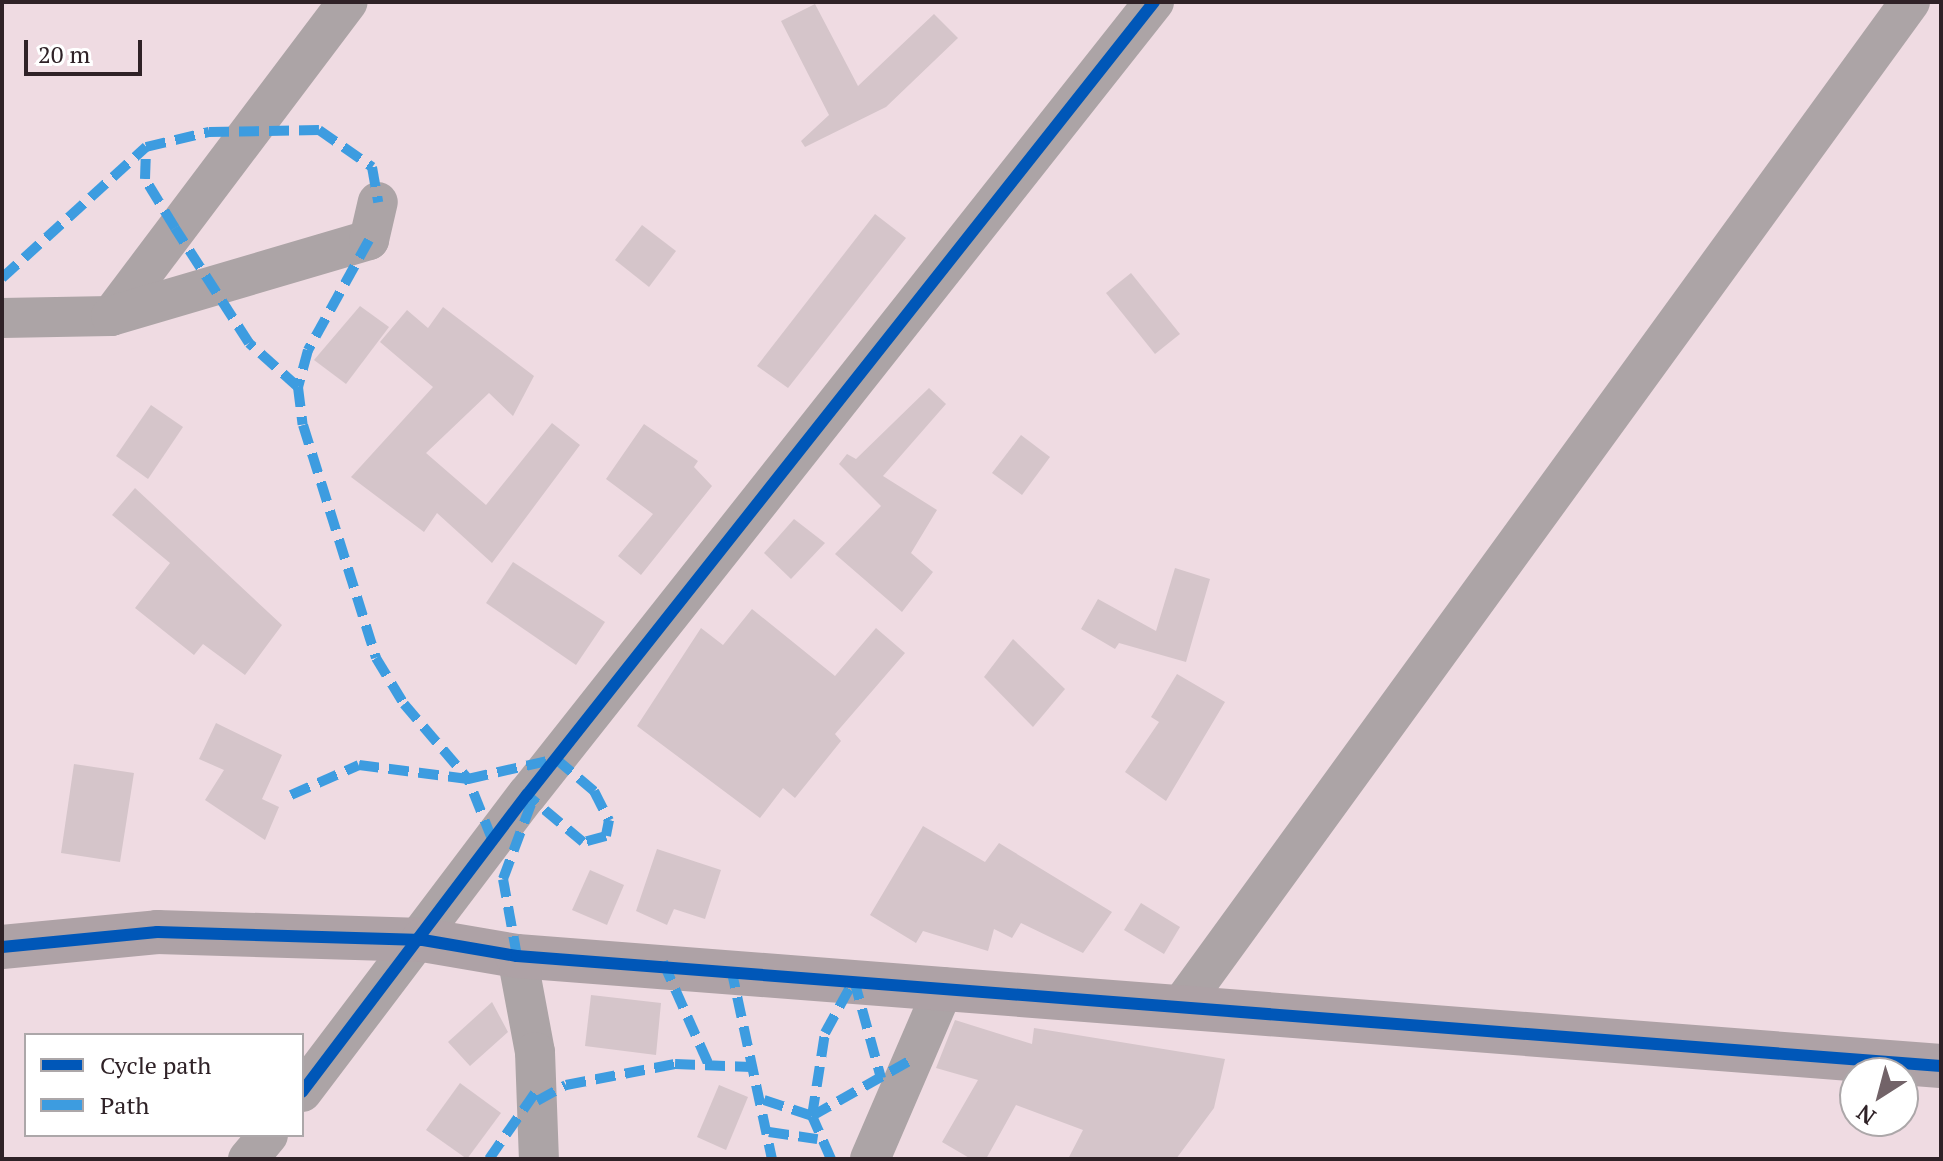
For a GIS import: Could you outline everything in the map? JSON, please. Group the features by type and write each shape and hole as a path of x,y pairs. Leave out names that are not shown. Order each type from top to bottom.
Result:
{"street":[{"path":"111,316 348,2"},
{"path":"304,1089 423,940 492,839 1154,2"},
{"path":"1183,1003 1910,2"},
{"path":"2,318 111,316 369,240 378,202"},
{"path":"2,947 157,932 423,940 517,956 1183,1003 1941,1066"},
{"path":"517,956 535,1052 539,1159"},
{"path":"870,1159 944,987"},
{"path":"248,1159 266,1137"}],"building":[{"path":"815,4 858,86 934,14 958,38 886,107 805,147 801,141 829,115 781,21"},
{"path":"875,214 906,238 788,388 757,366"},
{"path":"642,225 676,251 649,287 615,260"},
{"path":"1131,273 1180,334 1155,354 1106,293"},
{"path":"360,306 389,327 346,384 314,360"},
{"path":"443,307 534,376 513,416 489,393 426,453 486,505 552,423 580,445 492,563 437,513 424,532 351,477 433,387 380,342 407,310 428,328"},
{"path":"929,388 946,404 883,476 937,510 911,553 933,572 902,612 835,554 881,506 839,464 847,454 856,459"},
{"path":"151,405 183,427 148,479 116,456"},
{"path":"644,424 698,461 694,467 712,486 641,575 618,556 653,514 606,479"},
{"path":"1021,435 1050,457 1022,495 992,473"},
{"path":"135,488 282,625 245,675 203,644 194,655 135,608 170,563 112,515"},
{"path":"794,519 825,543 791,579 764,553"},
{"path":"513,562 605,622 576,665 486,603"},
{"path":"1175,568 1210,579 1186,662 1119,643 1115,649 1081,629 1098,599 1156,631"},
{"path":"752,609 835,676 876,628 905,653 835,734 841,741 795,798 783,788 760,818 637,726 701,628 723,645"},
{"path":"1013,639 1065,689 1033,727 984,677"},
{"path":"1177,674 1225,702 1166,801 1125,772 1159,722 1151,717"},
{"path":"216,723 282,755 262,799 279,807 265,840 205,800 224,770 199,759"},
{"path":"74,764 134,773 120,862 61,853"},
{"path":"923,826 985,862 999,843 1112,912 1083,953 1021,923 1012,938 994,929 988,951 923,931 916,943 870,915"},
{"path":"657,849 721,870 705,919 674,909 667,925 636,911"},
{"path":"590,870 624,885 607,925 572,910"},
{"path":"1141,903 1180,927 1164,954 1124,930"},
{"path":"591,995 661,1003 656,1055 585,1046"},
{"path":"492,1002 508,1032 470,1066 448,1042"},
{"path":"955,1020 1032,1044 1034,1028 1225,1059 1214,1108 1176,1159 1068,1159 1083,1130 1016,1105 986,1159 971,1159 942,1142 978,1080 936,1068"},
{"path":"460,1083 501,1113 467,1159 426,1130"},
{"path":"719,1085 748,1097 726,1150 697,1137"}],"marked path":[{"path":"298,387 249,343 175,228 145,179 146,147 209,132 319,130 372,167 378,202"},
{"path":"2,278 146,147"},
{"path":"369,240 308,350 298,387 303,425 376,658 404,704 468,779"},
{"path":"492,839 468,779 556,759 594,791 609,820 606,836 583,842 527,795"},
{"path":"291,795 359,765 468,779"},
{"path":"517,956 503,879 531,804"},
{"path":"663,962 708,1063"},
{"path":"731,968 772,1159"},
{"path":"831,1159 812,1116 825,1033 854,980 881,1078"},
{"path":"764,1100 812,1116 911,1060"},
{"path":"537,1101 566,1085 675,1064 751,1067"},
{"path":"489,1159 537,1090"},
{"path":"769,1132 817,1139"}],"cycle path":[{"path":"304,1089 527,795 1154,2"},
{"path":"2,947 157,932 423,940 517,956 1941,1066"}]}
